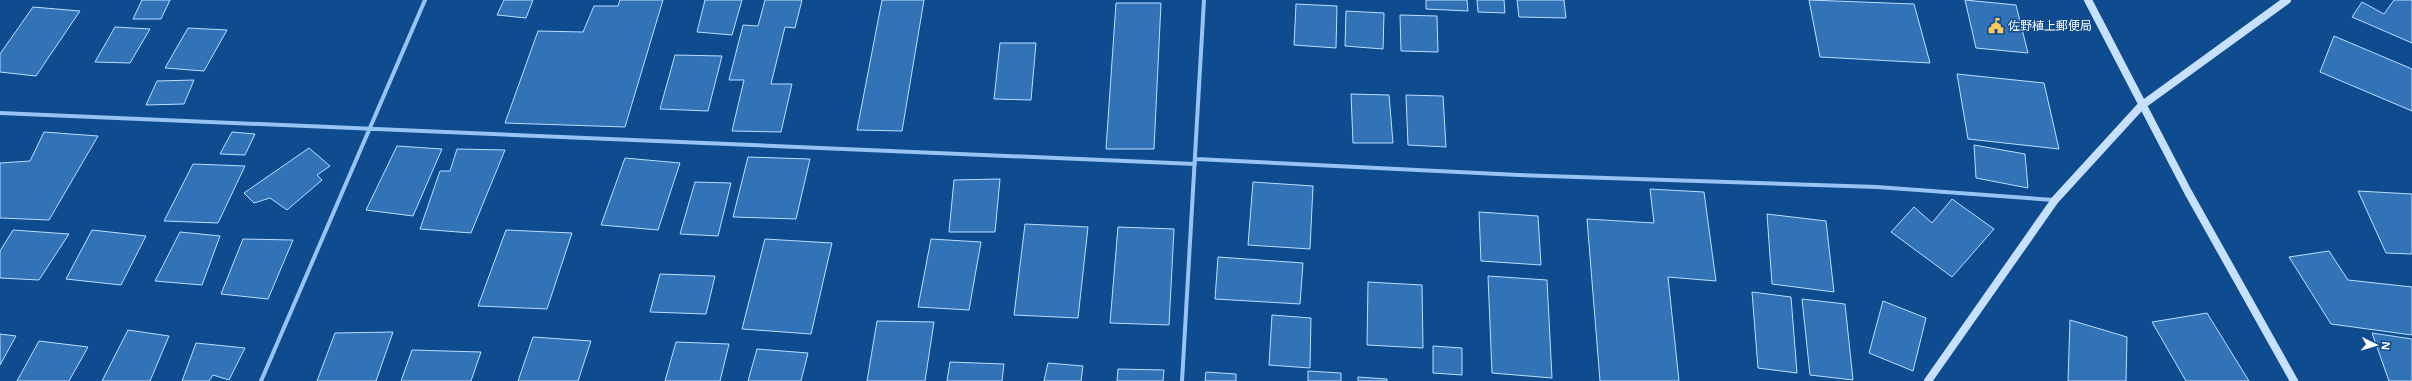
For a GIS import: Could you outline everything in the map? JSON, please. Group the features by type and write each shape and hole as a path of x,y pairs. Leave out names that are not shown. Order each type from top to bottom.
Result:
{"street":[{"path":"261,381 425,0"},
{"path":"1182,381 1204,0"},
{"path":"2088,0 2141,106 2217,248 2294,381"},
{"path":"1928,381 2055,200 2141,106 2287,0"},
{"path":"0,113 1195,164"},
{"path":"1196,159 1519,175 1877,187 2055,200"}],"building":[{"path":"142,0 170,0 161,19 133,19"},
{"path":"504,0 533,0 526,18 497,15"},
{"path":"620,0 663,0 625,127 505,123 538,31 583,32 594,6 618,6"},
{"path":"705,0 742,0 732,35 697,32"},
{"path":"765,0 802,0 795,28 785,27 771,84 792,84 781,132 732,131 744,80 729,80 743,25 758,26"},
{"path":"882,0 924,0 902,131 857,130"},
{"path":"1426,0 1467,0 1468,11 1426,9"},
{"path":"1477,0 1504,0 1505,13 1478,12"},
{"path":"1517,0 1564,0 1566,18 1519,17"},
{"path":"1809,0 1914,4 1930,63 1820,57"},
{"name":"佐野植上郵便局","path":"1965,0 2016,5 2028,53 1976,48"},
{"path":"2394,0 2412,0 2412,43 2352,17 2362,2 2384,14"},
{"path":"1116,3 1161,3 1154,149 1106,149"},
{"path":"1296,4 1337,6 1336,48 1294,45"},
{"path":"33,7 80,11 36,76 0,72 0,54"},
{"path":"1346,11 1384,13 1383,49 1345,46"},
{"path":"1400,15 1437,16 1438,52 1401,51"},
{"path":"115,27 150,29 130,63 95,62"},
{"path":"188,28 227,30 204,71 165,68"},
{"path":"2334,36 2412,69 2412,111 2320,72"},
{"path":"1000,43 1036,43 1031,100 994,99"},
{"path":"675,55 722,56 708,111 660,109"},
{"path":"1957,74 2044,83 2059,149 1968,139"},
{"path":"194,80 184,104 146,105 157,81"},
{"path":"1351,94 1389,95 1393,143 1353,143"},
{"path":"1406,95 1443,96 1446,147 1408,145"},
{"path":"44,132 98,136 49,220 0,218 0,163 30,161"},
{"path":"232,132 255,134 245,155 220,154"},
{"path":"1974,145 2025,154 2028,188 1976,178"},
{"path":"397,146 442,149 413,216 366,210"},
{"path":"309,148 330,166 317,175 322,180 287,210 270,198 254,203 244,193"},
{"path":"457,149 505,150 471,233 420,229 440,171 450,171"},
{"path":"748,157 810,159 796,219 733,217"},
{"path":"625,158 680,163 658,230 601,225"},
{"path":"193,164 245,166 218,223 164,221"},
{"path":"1000,179 995,232 949,232 954,180"},
{"path":"695,182 731,183 718,236 680,234"},
{"path":"1253,182 1313,186 1310,249 1248,245"},
{"path":"1650,189 1704,192 1716,281 1668,277 1679,381 1600,381 1587,219 1654,223"},
{"path":"2358,191 2412,194 2412,254 2386,253"},
{"path":"1952,199 1994,229 1952,277 1891,232 1914,207 1932,223"},
{"path":"1479,212 1538,216 1541,265 1481,261"},
{"path":"1767,214 1826,221 1834,292 1772,284"},
{"path":"1025,224 1088,227 1078,318 1014,315"},
{"path":"1118,227 1174,229 1169,325 1110,323"},
{"path":"13,230 69,234 39,280 0,278 0,251"},
{"path":"92,230 146,236 121,285 66,279"},
{"path":"506,230 572,233 547,309 478,306"},
{"path":"180,232 220,236 202,285 155,281"},
{"path":"243,239 293,240 268,299 221,294"},
{"path":"765,239 832,243 811,334 742,329"},
{"path":"931,239 981,242 969,310 918,307"},
{"path":"2329,251 2348,280 2412,287 2412,335 2331,324 2289,257"},
{"path":"1218,257 1303,263 1300,304 1215,299"},
{"path":"660,274 715,276 706,314 650,312"},
{"path":"1488,276 1547,280 1552,378 1492,373"},
{"path":"1368,282 1422,285 1423,348 1367,345"},
{"path":"1752,292 1791,297 1797,373 1758,368"},
{"path":"1802,299 1845,304 1853,380 1810,375"},
{"path":"1883,301 1926,318 1913,371 1869,353"},
{"path":"2207,313 2249,381 2186,381 2152,322"},
{"path":"1272,315 1311,318 1310,368 1269,365"},
{"path":"2070,320 2127,337 2126,381 2068,381"},
{"path":"877,321 934,322 925,381 867,381"},
{"path":"128,330 169,336 150,381 102,381"},
{"path":"393,332 376,381 317,381 335,333"},
{"path":"2372,333 2412,339 2412,381 2389,381"},
{"path":"0,334 16,336 0,365"},
{"path":"533,337 591,341 578,381 518,381"},
{"path":"39,341 88,347 69,381 17,381"},
{"path":"676,342 729,344 720,381 665,381"},
{"path":"196,343 245,348 229,380 213,375 209,381 182,381"},
{"path":"1433,346 1462,348 1462,375 1433,373"},
{"path":"757,349 808,353 801,381 748,381"},
{"path":"412,350 481,352 471,381 401,381"},
{"path":"950,362 1004,364 1002,381 947,381"},
{"path":"1048,363 1083,366 1081,381 1044,381"},
{"path":"1118,369 1164,370 1163,381 1117,381"},
{"path":"1308,371 1341,373 1341,381 1308,381"},
{"path":"1206,372 1236,374 1236,381 1205,381"},
{"path":"1358,377 1387,379 1387,381 1358,381"}],"place":[{"name":"佐野植上郵便局","path":"1996,26"}]}
